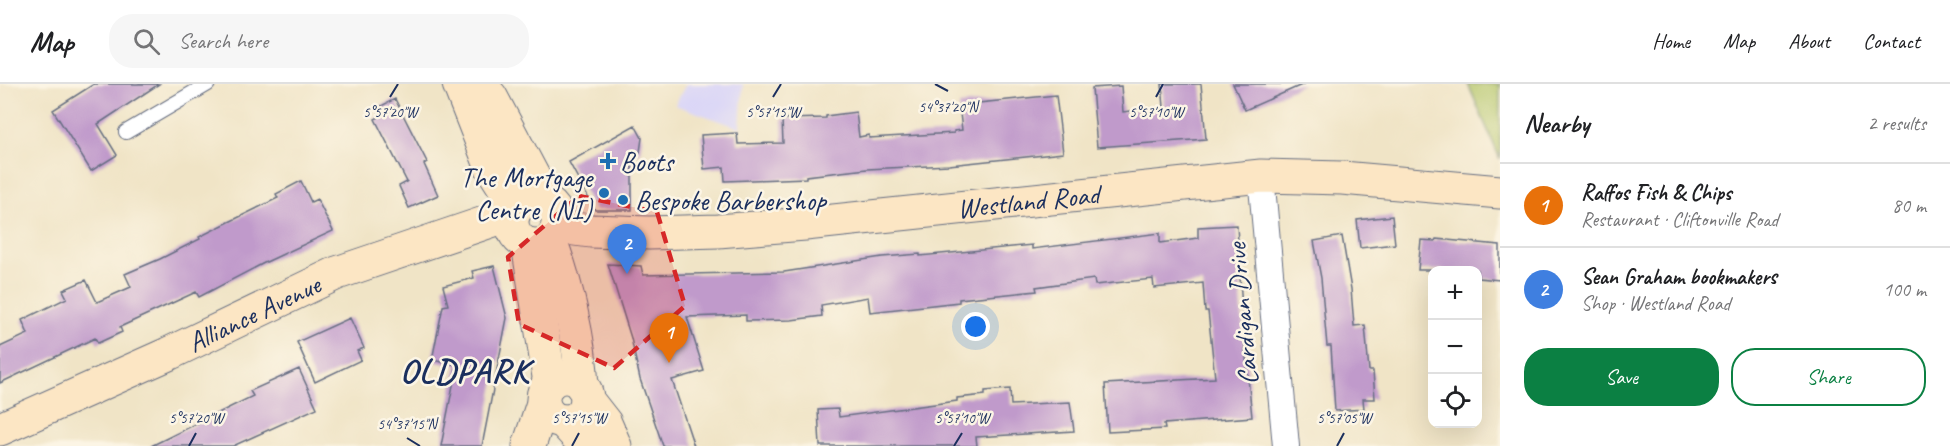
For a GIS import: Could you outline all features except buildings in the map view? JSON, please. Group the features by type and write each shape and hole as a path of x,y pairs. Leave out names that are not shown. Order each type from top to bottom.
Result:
{"street":[{"path":"459,84 492,168 535,222 560,267 585,393"},
{"path":"480,84 491,97 535,222 553,413 586,446"},
{"name":"Westland Road","path":"535,222 591,231 649,233 718,231 805,224 1261,176 1342,178 1500,192"},
{"name":"Cardigan Drive","path":"1261,176 1286,446"},
{"name":"Alliance Avenue","path":"0,429 168,354 337,273 535,222"},
{"path":"529,446 553,413 564,377 571,378 585,393 605,423 615,446"}],"lane":[{"path":"126,132 207,84"}],"highlighted area":[{"path":"579,196 657,212 685,306 614,368 519,324 508,257"}],"shaded area":[{"path":"686,84 743,84 740,128 675,105"}],"green space":[{"path":"1468,84 1500,84 1500,159"}],"place":[{"name":"Boots","path":"608,161"},
{"name":"The Mortgage Centre (NI)","path":"604,193"},
{"name":"Bespoke Barbershop","path":"623,200"},
{"name":"Sean Graham bookmakers","path":"627,274"},
{"name":"Raffos Fish & Chips","path":"669,363"}],"district":[{"name":"OLDPARK","path":"465,370"}]}
